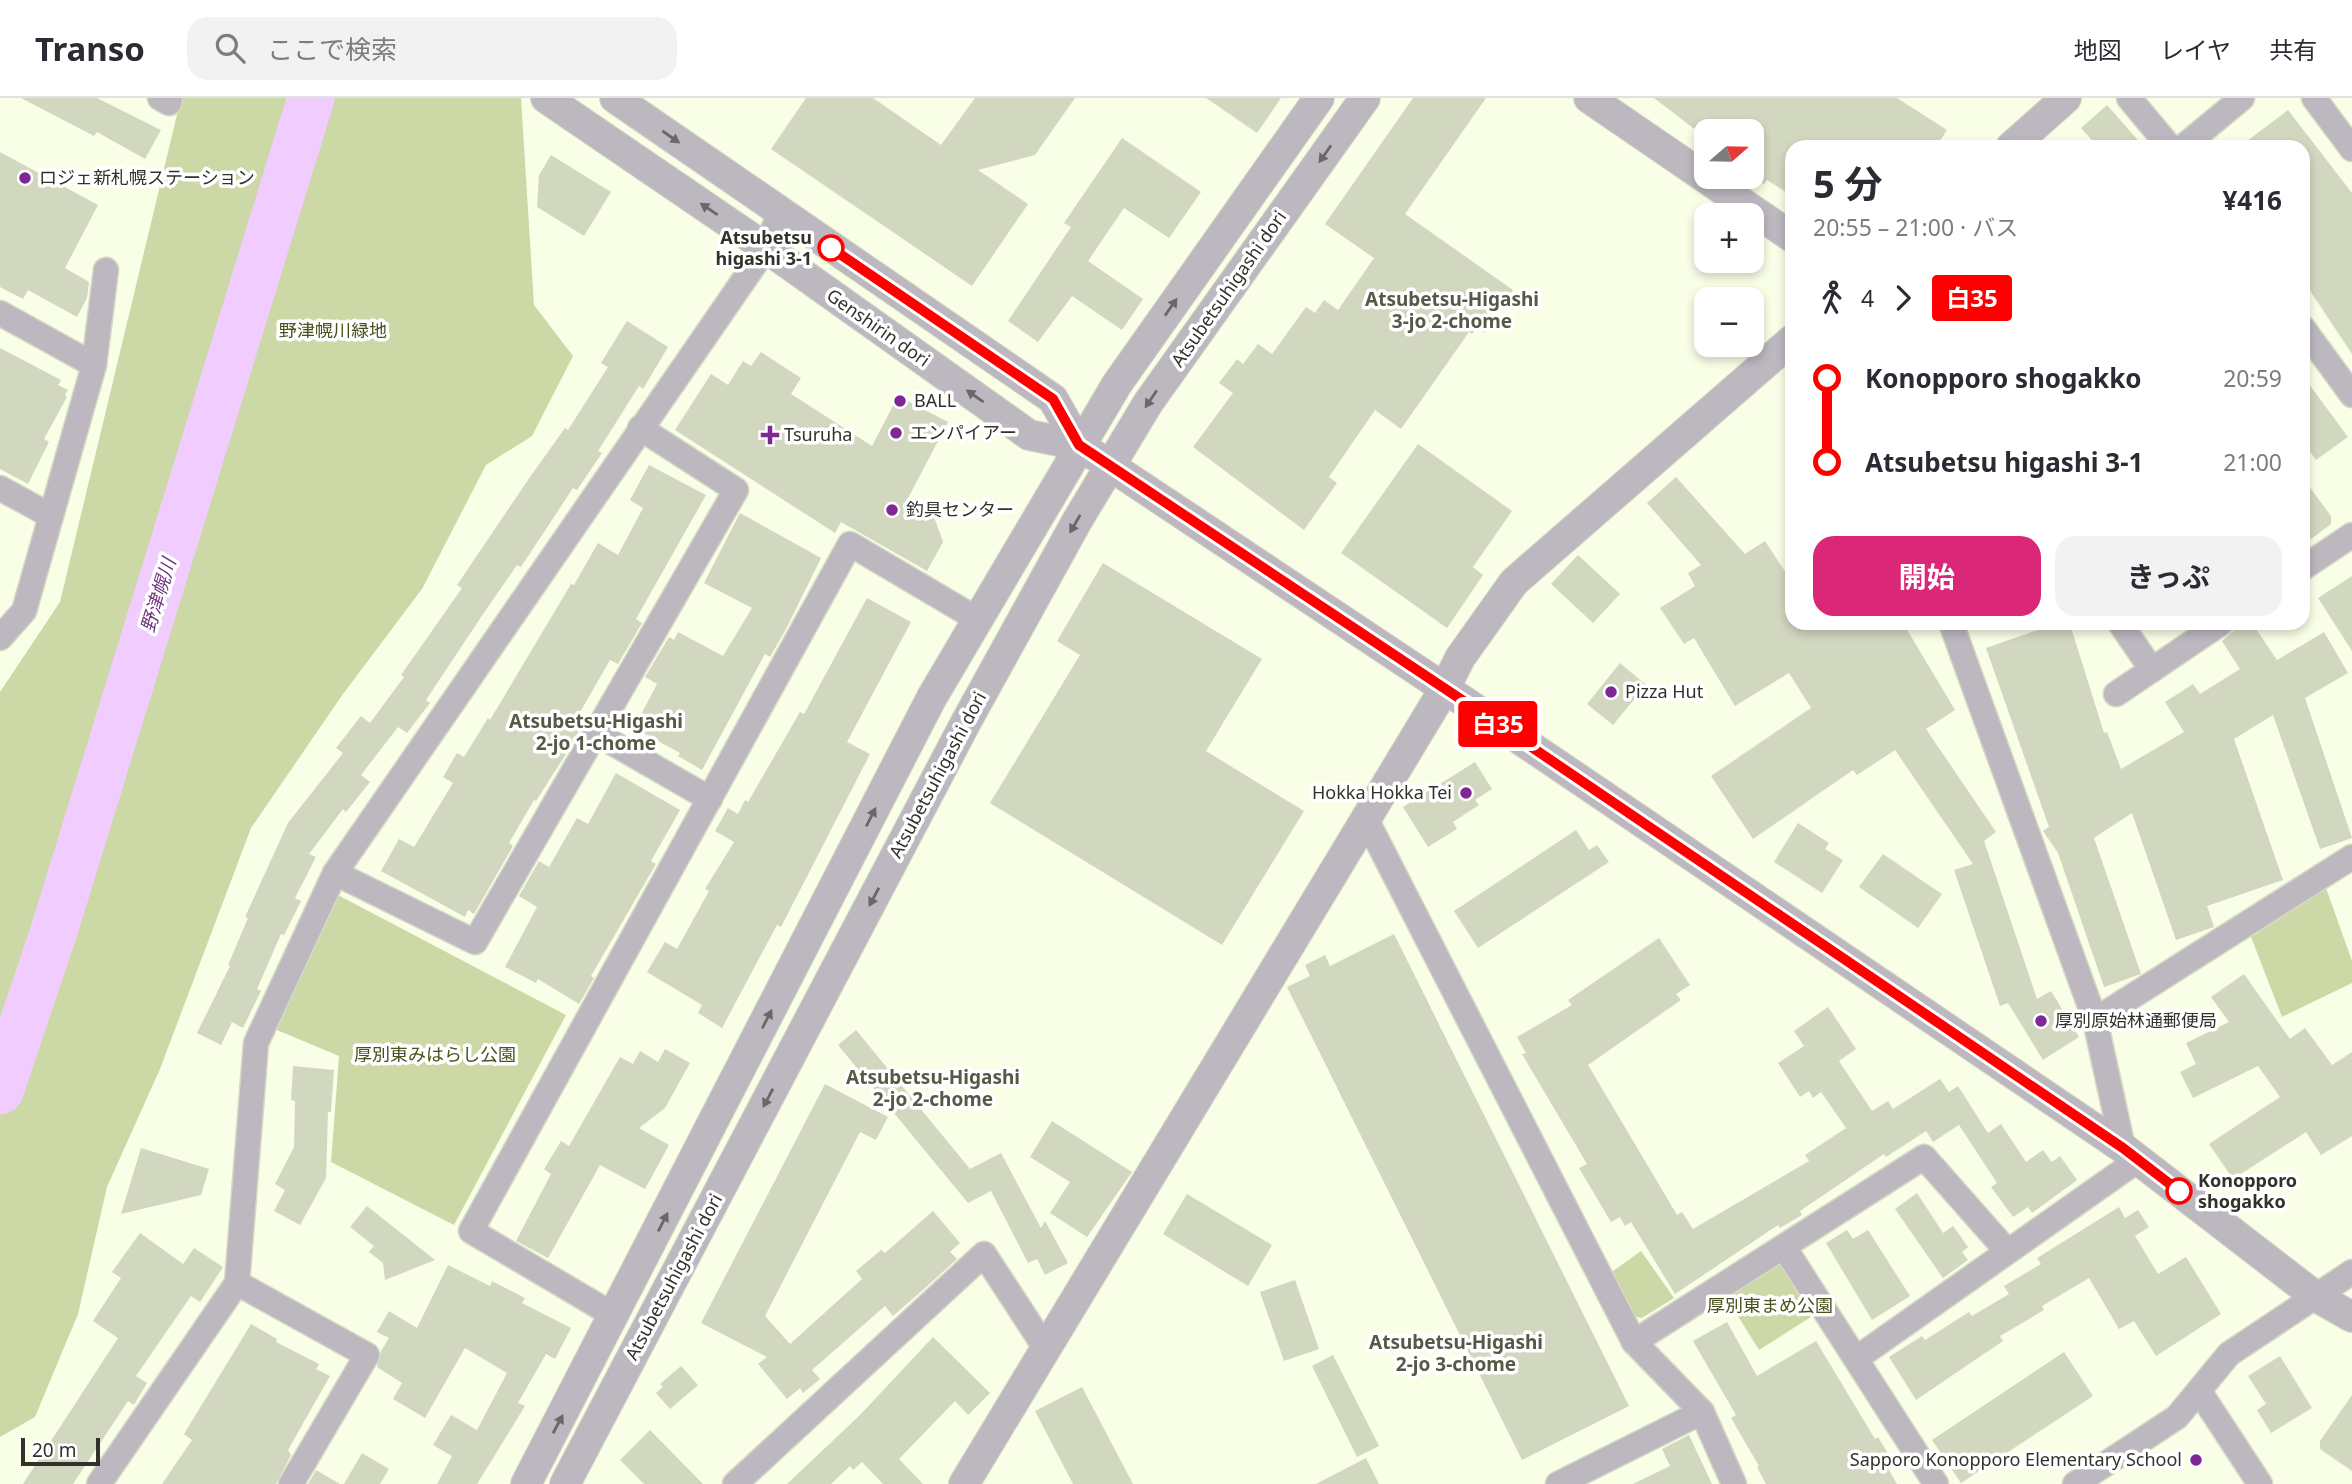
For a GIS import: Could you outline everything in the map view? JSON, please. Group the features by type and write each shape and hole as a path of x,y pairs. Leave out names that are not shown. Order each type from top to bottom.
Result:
{"street":[{"path":"160,98 169,103 170,98"},
{"name":"Genshirin dori","path":"547,98 766,248 1029,435 1079,445 1446,688 2131,1154 2315,1296 2352,1317"},
{"name":"Genshirin dori","path":"615,98 1053,399 1079,445"},
{"name":"Atsubetsuhigashi dori","path":"526,1484 932,697 1117,384 1319,98"},
{"name":"Atsubetsuhigashi dori","path":"565,1484 966,722 1077,521 1148,403 1365,98"},
{"path":"1590,98 1785,232"},
{"path":"2019,140 2066,98"},
{"path":"2129,98 2164,140"},
{"path":"2191,140 2242,98"},
{"path":"2314,98 2352,149"},
{"path":"100,1484 237,1283 256,1043 335,873 766,248 780,212"},
{"path":"0,638 24,611 94,365 106,270"},
{"path":"0,313 94,365"},
{"path":"2310,338 2352,395"},
{"path":"964,1484 1446,688 1460,658 1514,582 1785,346"},
{"path":"335,873 475,942 736,490 640,428"},
{"path":"0,488 51,516"},
{"path":"2310,563 2352,535"},
{"path":"615,1316 471,1231 850,544 977,619"},
{"path":"1857,1358 2007,1251 2131,1154 2095,1020 1954,630"},
{"path":"2125,630 2152,670"},
{"path":"2116,694 2211,630"},
{"path":"597,734 710,799"},
{"path":"1366,819 1634,1342 1702,1412 1734,1484"},
{"path":"2095,1020 2352,857"},
{"path":"1634,1342 1924,1157 2007,1251"},
{"path":"1784,1247 1936,1484"},
{"path":"735,1484 984,1254 1046,1349"},
{"path":"2074,1484 2177,1417 2229,1354 2352,1272"},
{"path":"237,1283 367,1355 291,1484"},
{"path":"2199,1391 2260,1484"},
{"path":"1558,1484 1702,1412"}],"green space":[{"name":"野津幌川緑地","path":"181,98 521,98 534,305 573,356 532,436 486,465 422,589 343,694 251,828 160,1069 107,1187 78,1314 35,1417 0,1437 0,692 60,602"},
{"path":"2326,888 2352,961 2352,983 2282,1017 2251,937"},
{"name":"厚別東みはらし公園","path":"336,894 566,1015 454,1225 331,1162 339,1056 272,1028"},
{"path":"1641,1251 1674,1298 1642,1318 1630,1316 1609,1274"},
{"name":"厚別東まめ公園","path":"1782,1262 1814,1315 1759,1350 1726,1297"}],"building":[{"path":"21,98 97,98 161,130 145,159 97,132 94,136"},
{"path":"806,98 873,98 941,145 975,98 1075,98 1035,155 978,170 1028,204 972,286 771,149"},
{"path":"1206,98 1281,98 1257,133"},
{"path":"1413,98 1486,98 1405,214 1513,290 1484,333 1477,327 1472,334 1469,332 1401,429 1375,410 1329,477 1337,483 1304,530 1193,447 1233,393 1219,383 1237,359 1243,364 1258,344 1272,354 1306,307 1315,313 1324,300 1338,310 1374,258 1325,224"},
{"path":"1654,98 1897,98 1947,130 1941,140 1785,140 1785,192 1767,180 1764,184 1764,119 1694,119 1694,129"},
{"path":"2107,105 2138,140 2092,140 2081,128"},
{"path":"2288,110 2352,193 2352,354 2310,291 2310,140 2248,140"},
{"path":"1122,138 1201,192 1169,238 1124,208 1088,261 1143,299 1122,330 1072,296 1038,342 1008,321 1071,227 1064,223"},
{"path":"0,152 98,205 65,268 89,282 87,298 77,317 28,290 23,299 0,287"},
{"path":"551,155 611,192 584,236 537,207 539,175"},
{"path":"627,321 668,347 643,389 639,386 598,451 602,453 577,490 573,488 521,567 517,565 481,617 426,700 430,703 407,733 398,727 361,775 370,782 346,812 343,809 309,854 316,857 295,898 301,901 284,935 281,934 257,989 261,991 243,1028 232,1022 221,1045 197,1033 230,966 228,965 248,918 245,917 288,823 343,753 336,748 361,716 370,723 404,677 401,675 462,588 457,585 565,428 568,430 608,367 601,363"},
{"path":"0,348 61,380 58,385 68,390 65,395 67,397 44,439 49,442 28,484 0,469"},
{"path":"761,352 801,378 791,394 872,446 898,396 948,422 907,500 933,514 943,542 927,571 841,522 835,533 675,430 711,374 728,385 743,361 751,366"},
{"path":"2310,385 2348,437 2316,460 2310,452"},
{"path":"1418,444 1512,511 1473,567 1483,575 1447,628 1341,553"},
{"path":"649,465 706,495 636,619 642,623 618,664 610,660 579,714 586,718 566,754 536,801 534,800 509,843 513,846 474,914 468,910 465,917 381,871 399,839 414,847 453,783 443,777 457,753 464,757 488,718 490,720 598,543 618,555 643,508 630,500"},
{"path":"1676,477 1745,554 1765,541 1785,571 1785,630 1907,630 1955,710 1926,729 1996,832 1984,841 2037,999 2051,991 2079,1037 2043,1060 2008,1003 2000,1006 1954,870 1973,864 1895,750 1857,775 1853,770 1753,839 1711,776 1811,708 1789,673 1735,706 1694,638 1684,644 1660,608 1695,586 1688,573 1701,565 1647,503"},
{"path":"2310,488 2331,516 2331,524 2310,540"},
{"path":"740,513 821,558 786,629 770,657 765,654 702,770 678,756 680,753 634,728 657,684 645,677 669,637 674,640 678,632 723,656 752,608 704,583"},
{"path":"1578,555 1620,594 1593,623 1551,584"},
{"path":"1103,563 1262,659 1206,751 1304,811 1222,945 990,803 1080,655 1057,641"},
{"path":"2352,576 2352,651 2318,598"},
{"path":"867,598 911,622 847,742 870,754 781,927 777,925 722,1028 698,1013 702,1005 647,972 665,942 677,949 709,891 705,889 734,842 715,831 728,808 738,814 745,800 748,802 800,712 804,714"},
{"path":"2038,630 2072,630 2104,733 2107,732 2121,769 2184,732 2165,702 2193,684 2200,694 2240,669 2222,641 2234,630 2257,630 2277,660 2324,632 2348,673 2305,698 2352,838 2320,849 2273,715 2234,739 2283,880 2207,906 2214,927 2176,940 2132,813 2094,838 2141,974 2104,987 2058,853 2043,831 2049,827 1986,648"},
{"path":"1620,663 1646,685 1613,725 1587,704"},
{"path":"1475,762 1492,789 1475,800 1479,805 1453,822 1457,829 1428,847 1403,807"},
{"path":"616,773 680,810 651,861 656,864 591,976 594,978 579,1004 538,979 536,983 505,967 537,907 519,896 539,861 549,867 577,818 588,824"},
{"path":"1798,823 1829,843 1825,849 1843,860 1822,893 1774,862"},
{"path":"1576,830 1589,850 1597,845 1609,862 1478,948 1454,911"},
{"path":"1883,854 1942,894 1918,928 1859,887"},
{"path":"1394,934 1629,1406 1522,1460 1287,987 1310,976 1305,965 1325,955 1330,966"},
{"path":"1659,938 1690,985 1676,994 1681,1000 1588,1065 1677,1215 1682,1212 1693,1229 1809,1161 1805,1155 1846,1128 1821,1092 1813,1098 1809,1091 1800,1097 1778,1063 1804,1046 1794,1031 1828,1007 1856,1049 1839,1061 1872,1111 1888,1101 1893,1109 1940,1079 1949,1092 1958,1086 1988,1133 2001,1124 2026,1162 2043,1150 2052,1162 2060,1156 2077,1180 2032,1213 2028,1207 2013,1217 1991,1187 1997,1183 1959,1125 1933,1142 1926,1131 1886,1157 1884,1154 1800,1211 1802,1215 1780,1228 1778,1225 1675,1294 1631,1222 1625,1226 1620,1217 1611,1222 1579,1168 1587,1164 1522,1054 1526,1053 1517,1037 1572,1005 1568,1000"},
{"path":"2244,974 2290,1039 2305,1028 2332,1065 2352,1052 2352,1136 2321,1155 2306,1132 2233,1179 2209,1144 2280,1097 2258,1066 2193,1098 2180,1072 2196,1064 2186,1043 2229,1022 2211,997"},
{"path":"856,1030 970,1169 1001,1153 1041,1228 1045,1221 1068,1263 1045,1275 1037,1259 1028,1263 991,1191 968,1203 838,1045"},
{"path":"665,1049 690,1063 665,1108 639,1128 669,1145 645,1189 600,1165 548,1258 516,1241 551,1174 544,1169 561,1141 569,1146 620,1057 633,1064 640,1051 658,1062"},
{"path":"293,1066 334,1070 331,1112 328,1112 326,1178 300,1225 274,1211 285,1190 275,1184 294,1147 295,1101 291,1100"},
{"path":"825,1084 888,1117 876,1140 860,1132 765,1316 790,1344 862,1279 856,1271 881,1250 885,1253 933,1211 960,1243 950,1252 957,1259 924,1289 893,1316 885,1306 812,1370 820,1379 803,1393 800,1388 787,1399 758,1364 767,1357 701,1323"},
{"path":"1052,1121 1132,1172 1087,1237 1050,1213 1070,1182 1030,1157"},
{"path":"141,1148 209,1169 201,1195 121,1214"},
{"path":"1917,1193 1943,1233 1953,1226 1968,1247 1962,1252 1968,1260 1943,1278 1895,1209"},
{"path":"1187,1194 1272,1245 1248,1286 1163,1234"},
{"path":"367,1206 435,1260 385,1280 383,1263 369,1252 374,1246 350,1227"},
{"path":"2119,1207 2125,1218 2138,1210 2149,1227 2135,1236 2158,1274 2186,1257 2221,1314 2156,1356 2134,1321 2119,1329 2089,1278 2042,1306 2044,1310 2000,1336 2003,1341 1916,1400 1889,1357 1922,1336 1925,1340 1969,1312 1972,1316 2009,1294 2004,1286 2041,1264 2037,1258"},
{"path":"1847,1230 1853,1239 1868,1230 1910,1296 1872,1320 1826,1243"},
{"path":"140,1233 183,1264 194,1248 223,1267 200,1302 191,1296 136,1376 147,1383 134,1405 128,1401 73,1484 23,1484 118,1338 93,1321 121,1278 112,1272"},
{"path":"448,1265 490,1286 492,1281 525,1298 522,1303 571,1328 555,1359 546,1354 518,1403 525,1406 477,1484 437,1484 452,1456 433,1445 451,1415 477,1430 507,1373 465,1348 425,1418 393,1399 402,1383 377,1367 381,1351 389,1338 377,1332 389,1311 417,1328"},
{"path":"1295,1280 1319,1349 1284,1361 1260,1292"},
{"path":"1727,1322 1757,1376 1816,1341 1875,1439 1878,1437 1893,1462 1886,1465 1897,1484 1766,1484 1757,1467 1759,1466 1731,1418 1736,1415 1693,1341"},
{"path":"251,1324 277,1339 276,1342 319,1364 316,1369 330,1376 288,1450 291,1455 276,1484 162,1484 192,1440 184,1434"},
{"path":"933,1337 990,1393 968,1415 955,1401 899,1459 923,1484 883,1484 862,1462 853,1470 850,1466 831,1484 787,1484 860,1415"},
{"path":"2064,1352 2093,1396 1961,1483 1932,1440"},
{"path":"1333,1355 1379,1446 1357,1457 1312,1366"},
{"path":"2280,1356 2312,1408 2271,1433 2257,1410 2266,1404 2248,1376"},
{"path":"681,1366 698,1385 670,1409 656,1393 663,1387 660,1384"},
{"path":"1082,1387 1133,1484 1073,1484 1035,1411"},
{"path":"2352,1395 2352,1471 2320,1449 2320,1441"},
{"path":"650,1430 703,1484 644,1484 620,1460"},
{"path":"1689,1435 1712,1484 1633,1484 1670,1466 1662,1449"},
{"path":"362,1453 389,1469 380,1484 344,1484"},
{"path":"1366,1458 1379,1484 1316,1484"},
{"path":"316,1470 340,1484 308,1484"}],"waterway":[{"name":"野津幌川","path":"0,1091 53,934 311,98"}],"bus line":[{"name":"白35","path":"831,248 1053,399 1079,445 1468,704 2123,1148 2179,1191"}],"place":[{"name":"ロジェ新札幌ステーション","path":"25,178"},
{"name":"Atsubetsu higashi 3-1","path":"831,248"},
{"name":"BALL","path":"900,401"},
{"name":"エンパイアー","path":"896,433"},
{"name":"Tsuruha","path":"770,435"},
{"name":"釣具センター","path":"892,510"},
{"name":"Pizza Hut","path":"1611,692"},
{"name":"Hokka Hokka Tei","path":"1466,793"},
{"name":"厚別原始林通郵便局","path":"2041,1021"},
{"name":"Konopporo shogakko","path":"2179,1191"},
{"name":"Sapporo Konopporo Elementary School","path":"2196,1460"}],"district":[{"name":"Atsubetsu-Higashi 3-jo 2-chome","path":"1452,310"},
{"name":"Atsubetsu-Higashi 2-jo 1-chome","path":"596,732"},
{"name":"Atsubetsu-Higashi 2-jo 2-chome","path":"933,1088"},
{"name":"Atsubetsu-Higashi 2-jo 3-chome","path":"1456,1353"}]}
